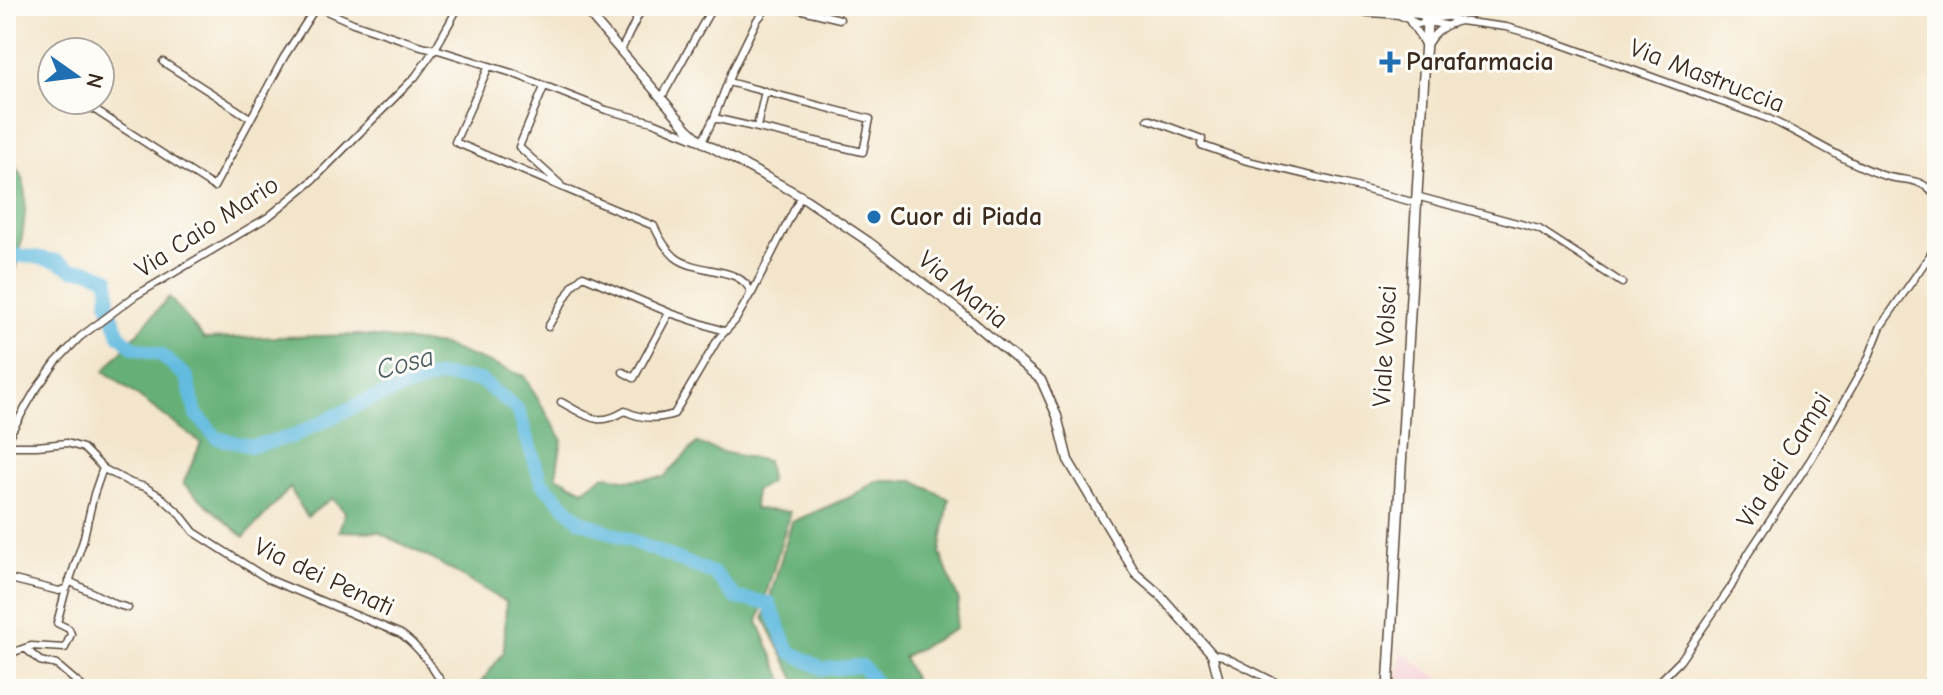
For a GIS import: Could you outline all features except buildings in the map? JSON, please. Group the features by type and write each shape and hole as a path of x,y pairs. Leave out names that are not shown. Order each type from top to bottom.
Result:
{"main road":[{"name":"Viale Volsci","path":"1388,689 1428,6"}],"street":[{"path":"104,116 214,187 284,57 316,6 353,23 489,66 702,142 757,20 768,7 775,6"},
{"name":"Via Caio Mario","path":"6,443 35,391 56,362 80,337 135,296 268,217 312,181 415,77 459,6"},
{"name":"Via Maria","path":"582,6 702,142 801,196 898,263 1041,380 1057,416 1068,460 1136,574 1159,594 1212,654 1221,689"},
{"path":"621,50 643,6"},
{"path":"662,97 713,6"},
{"path":"786,6 840,19"},
{"path":"1323,6 1405,17 1418,24 1449,17"},
{"path":"1405,17 1419,6"},
{"path":"1435,6 1449,17"},
{"path":"1405,17 1426,50"},
{"name":"Via Mastruccia","path":"1449,17 1538,36 1769,119 1834,154 1884,176 1911,180 1930,188 1937,199"},
{"path":"1427,21 1445,25"},
{"path":"1426,50 1432,36 1445,25 1460,21"},
{"path":"163,62 250,118"},
{"path":"489,66 455,142 654,226 676,258 702,269 731,274 749,285 751,293"},
{"path":"714,118 863,152 870,119 728,82"},
{"path":"544,87 519,147 566,189"},
{"path":"757,127 765,91"},
{"path":"1148,119 1202,139 1201,145 1244,160 1539,229 1622,283"},
{"path":"561,402 601,421 611,420 625,411 649,418 674,414 724,331 735,321 801,196"},
{"name":"Via dei Campi","path":"1652,689 1680,661 1724,598 1748,554 1811,459 1868,359 1881,326 1937,245"},
{"path":"548,327 573,285 583,276 669,313 724,331"},
{"path":"623,372 634,378 669,313"},
{"name":"Via dei Penati","path":"6,443 14,446 67,443 83,448 103,468 160,496 194,532 268,579 401,634 423,655 446,689"},
{"path":"6,655 31,646 65,648 71,634 69,629 57,623 103,468"},
{"path":"6,578 59,591 68,585"},
{"path":"68,585 128,608"},
{"path":"25,648 40,661 57,665 85,689"},
{"path":"1212,654 1223,656 1289,689"}],"shaded area":[{"path":"1401,651 1453,689 1395,689"}],"green space":[{"path":"6,157 22,177 25,203 19,252 6,292"},
{"path":"169,297 204,339 359,335 442,345 524,376 562,439 556,476 583,490 605,475 627,480 664,477 697,443 721,452 767,461 770,482 755,491 754,509 790,512 758,622 787,689 476,689 504,652 506,602 378,532 339,531 345,512 332,498 307,517 290,488 244,537 183,484 201,443 104,371"},
{"path":"876,481 914,481 949,499 940,553 959,601 955,629 903,657 919,689 800,689 764,618 792,522 852,496"}],"waterway":[{"name":"Cosa","path":"6,255 57,261 74,270 88,270 108,278 108,303 119,335 133,347 161,355 187,377 196,414 217,438 251,446 291,437 368,400 439,376 480,380 518,410 541,482 579,520 715,574 736,598 769,603 789,651 823,669 862,666 875,682 873,689"}],"place":[{"name":"Parafarmacia","path":"1390,62"},
{"name":"Cuor di Piada","path":"874,217"}]}
